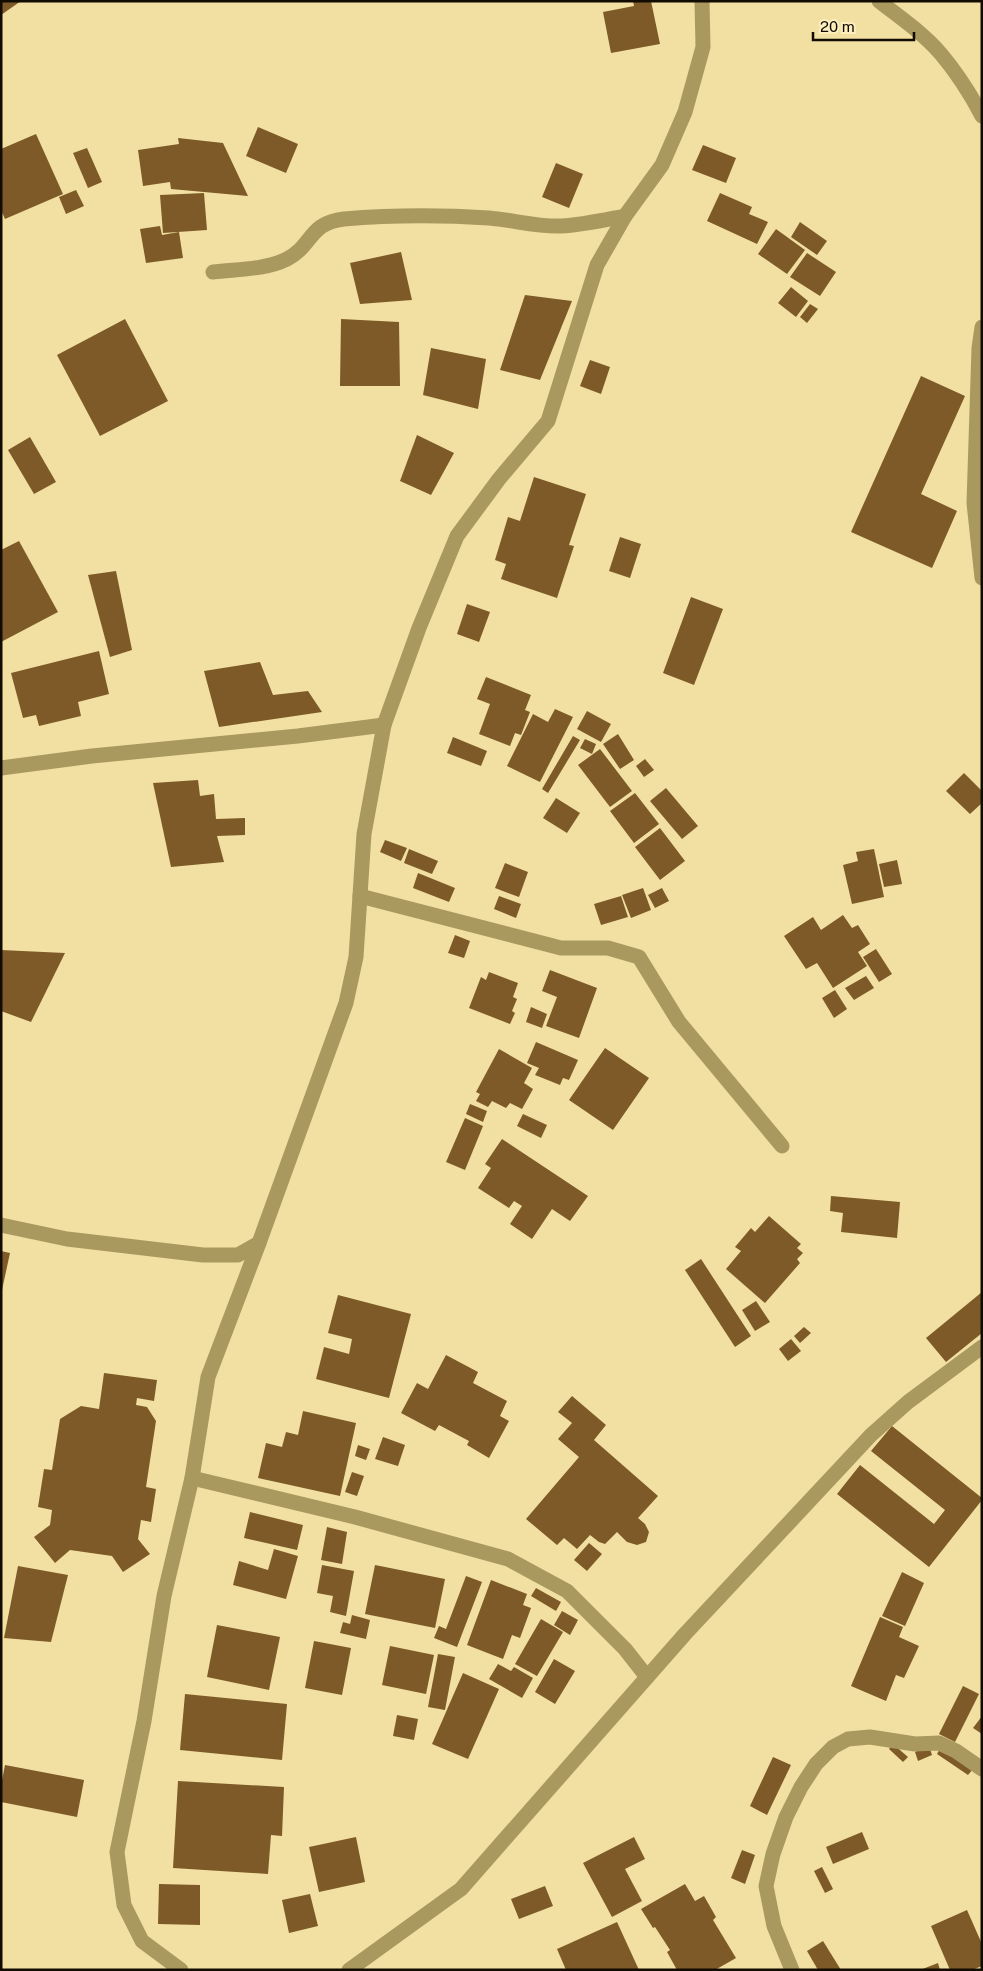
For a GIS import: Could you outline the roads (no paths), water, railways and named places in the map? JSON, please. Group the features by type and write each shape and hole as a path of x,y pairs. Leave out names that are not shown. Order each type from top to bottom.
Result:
{"street":[{"path":"181,1970 142,1941 124,1905 117,1852 144,1721 164,1596 192,1478 208,1377 346,1003 356,957 364,834 384,725 419,628 457,536 499,479 548,421 597,265 625,216 662,165 685,112 703,47 702,1"},
{"path":"879,1 941,53 978,99 982,116"},
{"path":"213,272 268,266 288,259 303,247 314,232 325,223 343,219 413,217 489,218 560,226 625,216"},
{"path":"982,327 979,348 974,503 982,578"},
{"path":"1,768 92,756 298,736 384,725"},
{"path":"360,896 561,948 608,948 639,957 679,1022 782,1146"},
{"path":"1,1225 67,1239 203,1255 238,1255 259,1243"},
{"path":"349,1970 461,1889 647,1677 871,1435 908,1402 982,1347"},
{"path":"192,1478 365,1520 508,1559 567,1591 625,1649 647,1677"},
{"path":"792,1970 774,1926 766,1886 773,1854 786,1817 801,1786 816,1764 833,1748 848,1739 870,1737 915,1744 939,1743 956,1751 982,1769"}]}
